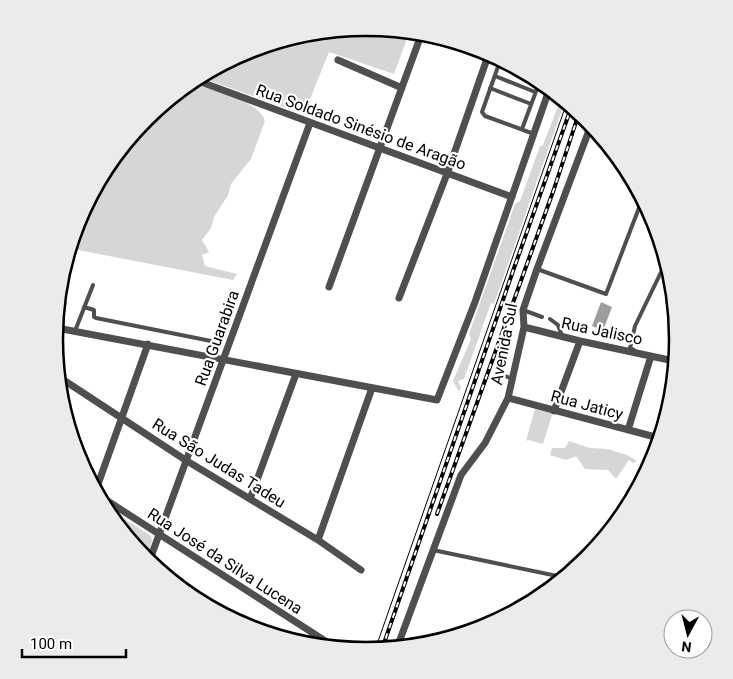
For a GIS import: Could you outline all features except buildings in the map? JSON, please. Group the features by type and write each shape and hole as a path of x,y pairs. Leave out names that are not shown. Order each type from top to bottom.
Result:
{"street":[{"path":"329,287 419,41"},
{"path":"338,60 402,88"},
{"path":"399,298 447,174 486,61"},
{"name":"Rua Soldado Sinésio de Aragão","path":"204,83 512,197"},
{"path":"64,329 437,400 547,96"},
{"name":"Rua Guarabira","path":"153,555 310,123"},
{"name":"Avenida Sul","path":"400,641 461,475 485,443 508,398 524,327 523,310 588,133"},
{"name":"Rua Jalisco","path":"524,327 580,341 669,359"},
{"path":"554,410 580,341"},
{"path":"99,482 148,344"},
{"path":"628,430 651,356"},
{"path":"250,499 296,374"},
{"name":"Rua São Judas Tadeu","path":"66,382 187,461 318,540 361,570"},
{"path":"318,540 372,388"},
{"name":"Rua Jaticy","path":"508,398 654,437"},
{"name":"Rua José da Silva Lucena","path":"111,503 323,639"}],"lane":[{"path":"498,66 482,112 483,115 534,134"},
{"path":"494,76 536,92"},
{"path":"490,88 531,104"},
{"path":"522,129 537,89"},
{"path":"537,269 606,294 639,207"},
{"path":"643,354 630,348 635,326 662,271"},
{"path":"75,331 93,285"},
{"path":"84,307 94,310 94,317 96,318 216,342"},
{"path":"523,310 542,317"},
{"path":"550,319 558,325 562,336"},
{"path":"505,376 513,379"},
{"path":"433,550 556,576"}],"shaded area":[{"path":"366,36 407,39 394,74 329,52 304,114 209,80 250,59 307,42"},
{"path":"200,86 246,103 255,108 265,121 251,159 231,184 228,195 214,217 211,228 202,240 209,252 202,255 205,266 237,274 233,280 77,250 86,223 95,205 114,171 126,155 152,125"},
{"path":"558,105 562,109 494,304 491,303 464,379 458,381 461,387 459,392 453,381 471,339 469,334 515,204 520,201 540,146 543,145"},
{"path":"601,302 612,307 603,331 592,326"},
{"path":"535,408 553,412 543,444 526,441"},
{"path":"569,441 590,448 608,449 627,455 637,461 633,463 629,460 616,479 608,470 585,469 576,456 566,460 550,455 552,448 565,448"},
{"path":"120,516 151,536 152,541 149,551"}],"tram line":[{"path":"378,642 564,110"}],"railway":[{"path":"384,642 569,114"},
{"path":"437,514 554,189 576,121"}]}
